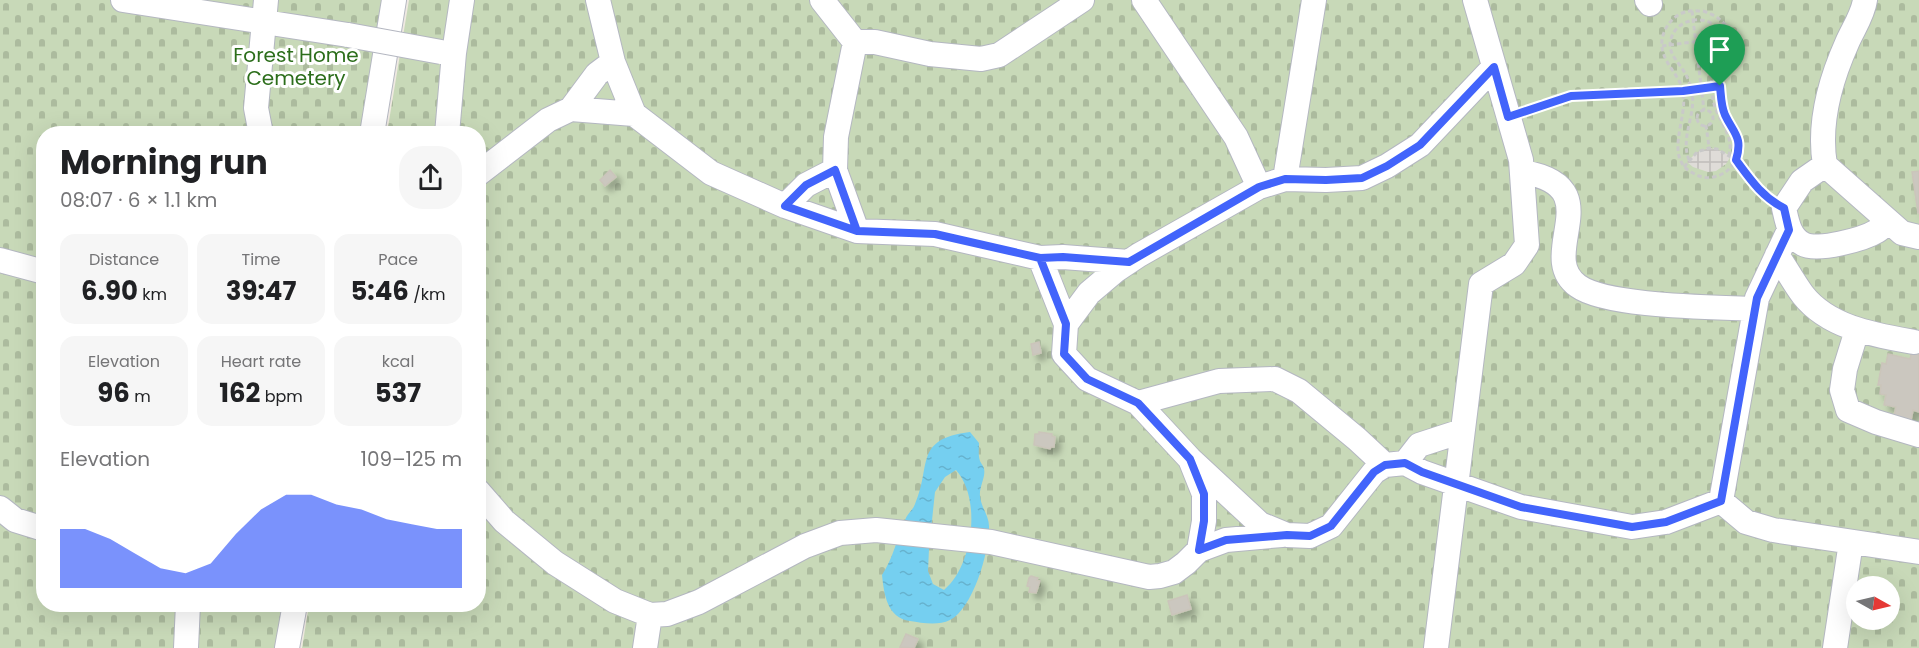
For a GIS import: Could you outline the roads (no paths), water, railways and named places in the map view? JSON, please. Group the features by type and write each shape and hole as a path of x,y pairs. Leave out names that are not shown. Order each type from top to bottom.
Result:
{"street":[{"path":"123,0 265,11 348,35 447,52"},
{"path":"373,126 394,0"},
{"path":"447,126 447,52 462,0"},
{"path":"598,0 613,62 634,114 711,173 785,206 857,231 935,234 1040,258 1063,257 1129,262"},
{"path":"822,0 855,42 836,137 835,170 857,231"},
{"path":"855,42 875,42 930,54 981,59 999,56 1082,0"},
{"path":"1144,0 1236,137 1259,187"},
{"path":"1285,179 1314,0"},
{"path":"1436,648 1481,284 1514,264 1527,245 1523,172 1475,0"},
{"path":"1865,0 1830,91 1822,149 1825,165 1902,234 1919,237"},
{"path":"259,126 256,108 265,11"},
{"path":"486,168 548,120 571,109 597,74 613,62"},
{"path":"1066,324 1089,293 1129,262 1259,187 1285,179 1362,178 1387,166 1420,145 1494,67"},
{"path":"247,126 256,108"},
{"path":"571,109 634,114"},
{"path":"1721,501 1757,298 1777,255 1786,219 1802,181 1825,165"},
{"path":"785,206 806,185 835,170"},
{"path":"1523,172 1545,176 1560,185 1566,195 1568,220 1564,264 1568,276 1576,286 1589,293 1610,298 1672,305 1755,309"},
{"path":"1786,219 1804,245 1822,247 1877,231 1888,221"},
{"path":"1527,245 1564,250"},
{"path":"1777,255 1803,294 1821,313 1857,330 1914,342"},
{"path":"1040,258 1066,324 1064,354 1087,379 1138,403 1190,459 1260,524 1287,535"},
{"path":"0,260 36,270"},
{"path":"1857,330 1845,369 1842,390 1848,410 1876,422 1919,435"},
{"path":"1138,403 1219,381 1275,379 1299,391 1357,439 1395,464 1521,507 1632,527 1666,522 1721,501"},
{"path":"486,500 504,521 555,563 615,601 650,615 667,614 699,602 806,546 840,533 876,530 991,542 1149,576 1174,572 1199,550 1226,540 1287,535 1310,536 1331,526 1374,472 1395,464 1419,445 1462,431"},
{"path":"1190,459 1204,494 1204,521 1199,550"},
{"path":"1721,501 1746,522 1773,530 1919,552"},
{"path":"0,508 15,520 36,527"},
{"path":"1835,648 1851,542"},
{"path":"186,648 188,612"},
{"path":"287,648 294,612"},
{"path":"645,648 650,615"}],"water":[{"path":"970,432 979,443 979,459 984,467 980,496 989,526 987,549 973,592 958,614 950,620 930,624 902,619 888,604 882,575 906,518 915,504 932,448 940,441","holes":["956,470 964,482 969,498 971,532 962,565 944,590 933,584 928,571 935,492 945,477"]}],"park label":[{"name":"Forest Home Cemetery","path":"296,66"}]}
